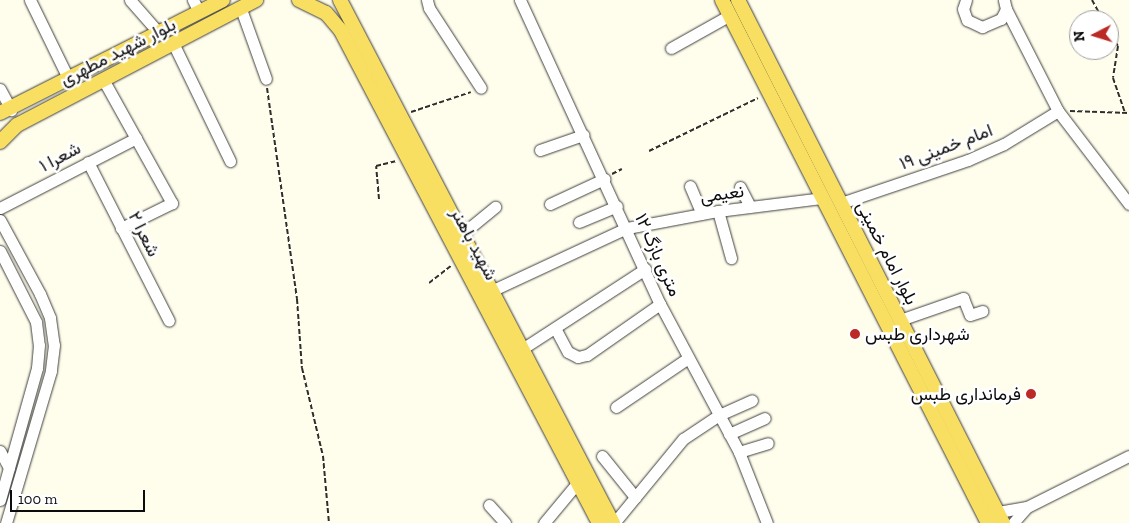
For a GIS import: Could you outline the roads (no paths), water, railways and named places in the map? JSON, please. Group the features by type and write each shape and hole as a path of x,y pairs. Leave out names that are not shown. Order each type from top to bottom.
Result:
{"main road":[{"name":"بلوار شهید مطهری","path":"5,112 159,33 196,6 223,0"},
{"name":"بلوار شهید مطهری","path":"0,142 17,125 174,45 256,0"},
{"name":"شهید باهنر","path":"340,0 462,234 486,294 599,523"},
{"name":"بلوار امام خمینی","path":"722,0 823,198 951,434"},
{"name":"بلوار امام خمینی","path":"738,0 900,320 992,520"},
{"name":"شهید باهنر","path":"306,1 326,13 341,31 460,258 522,349 614,523"}],"street":[{"path":"30,0 69,80"},
{"path":"130,0 159,33"},
{"path":"427,0 429,8 481,88"},
{"name":"۱۲ متری بازگ","path":"520,0 617,206 660,304 739,452 767,523"},
{"path":"956,0 971,24 982,27 1002,19 1005,4"},
{"path":"964,14 966,0"},
{"path":"1005,4 1058,111 1129,204"},
{"path":"241,9 266,79"},
{"path":"671,48 730,15"},
{"path":"174,45 230,161"},
{"path":"104,81 172,203 121,228"},
{"path":"0,89 5,112"},
{"name":"امام خمینی ۱۹","path":"841,203 968,160 1004,144 1058,111"},
{"path":"540,150 583,135"},
{"name":"شعرا ۱","path":"0,208 136,138"},
{"name":"شعرا ۲","path":"88,162 169,321"},
{"path":"550,204 604,179"},
{"path":"690,186 702,214"},
{"path":"740,187 750,207"},
{"name":"نعیمی","path":"486,294 627,228 718,211 823,198"},
{"path":"580,222 617,206"},
{"path":"462,234 495,207"},
{"path":"718,211 731,258"},
{"path":"0,220 50,318 54,345 51,371 6,523"},
{"path":"0,251 36,322 40,345 37,368 0,500"},
{"path":"522,349 645,269"},
{"path":"900,320 963,298 970,315 982,311"},
{"path":"555,328 568,352 578,356 587,355 660,304"},
{"path":"36,322 50,318"},
{"path":"616,407 688,358"},
{"path":"614,523 683,439 719,415 752,400"},
{"path":"729,434 765,418"},
{"path":"739,452 768,443"},
{"path":"0,451 9,468"},
{"path":"602,456 635,497"},
{"path":"992,520 1027,507 1129,456"},
{"path":"544,523 578,482"},
{"path":"489,505 505,523"},
{"path":"1013,523 1027,507"}],"place":[{"name":"شهرداری طبس","path":"855,334"},
{"name":"فرمانداری طبس","path":"1031,394"}]}
